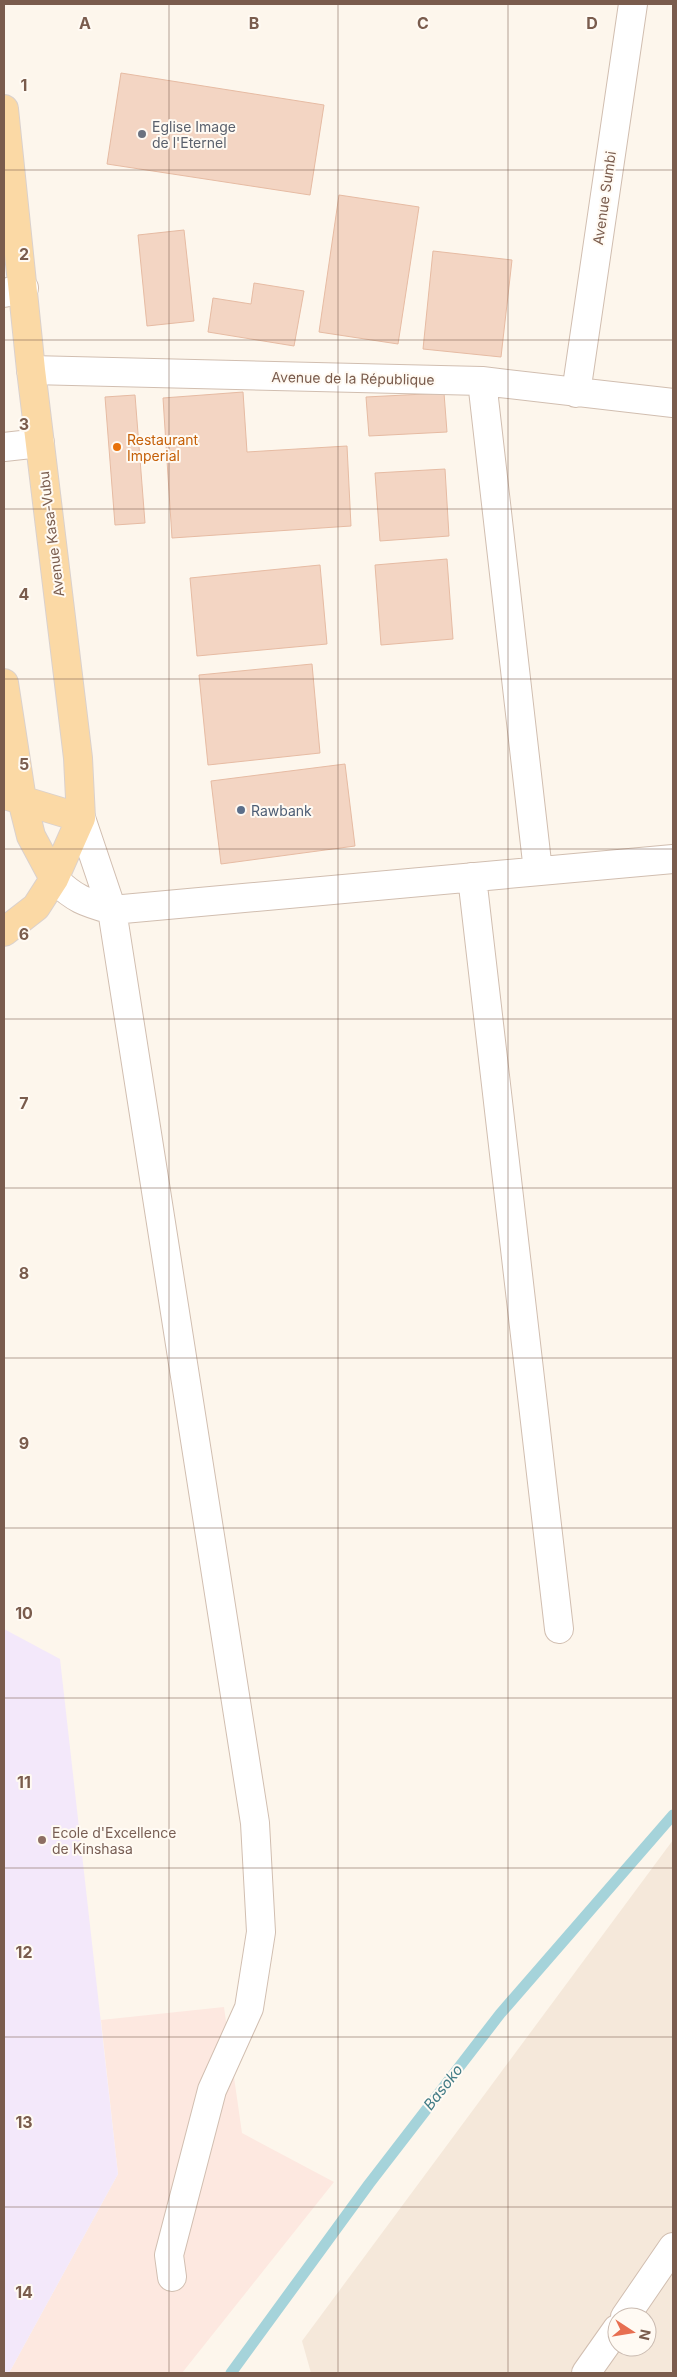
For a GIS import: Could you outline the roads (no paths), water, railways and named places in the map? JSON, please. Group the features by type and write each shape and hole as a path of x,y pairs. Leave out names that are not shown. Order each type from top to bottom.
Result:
{"main road":[{"name":"Avenue Kasa-Vubu","path":"4,109 14,290 31,370 78,758 81,818 54,879 36,907 4,932"},
{"path":"4,683 13,797 54,879"},
{"path":"13,797 81,818"}],"street":[{"name":"Avenue Sumbi","path":"576,393 633,4"},
{"name":"Avenue de la République","path":"31,370 482,381 673,403"},
{"path":"482,381 538,871"},
{"path":"4,447 40,443"},
{"path":"81,818 112,910 255,1823 261,1932 249,2008 212,2090 169,2255 172,2276"},
{"path":"54,879 71,895 88,903 112,910 673,859"},
{"path":"472,877 559,1629"},
{"path":"632,2307 673,2247"},
{"path":"586,2373 607,2343"}],"waterway":[{"name":"Basoko","path":"231,2373 369,2184 500,2014 673,1815"}],"place":[{"name":"Eglise Image de l'Eternel","path":"142,134"},
{"name":"Restaurant Imperial","path":"117,447"},
{"name":"Rawbank","path":"241,810"},
{"name":"Ecole d'Excellence de Kinshasa","path":"42,1840"}]}
